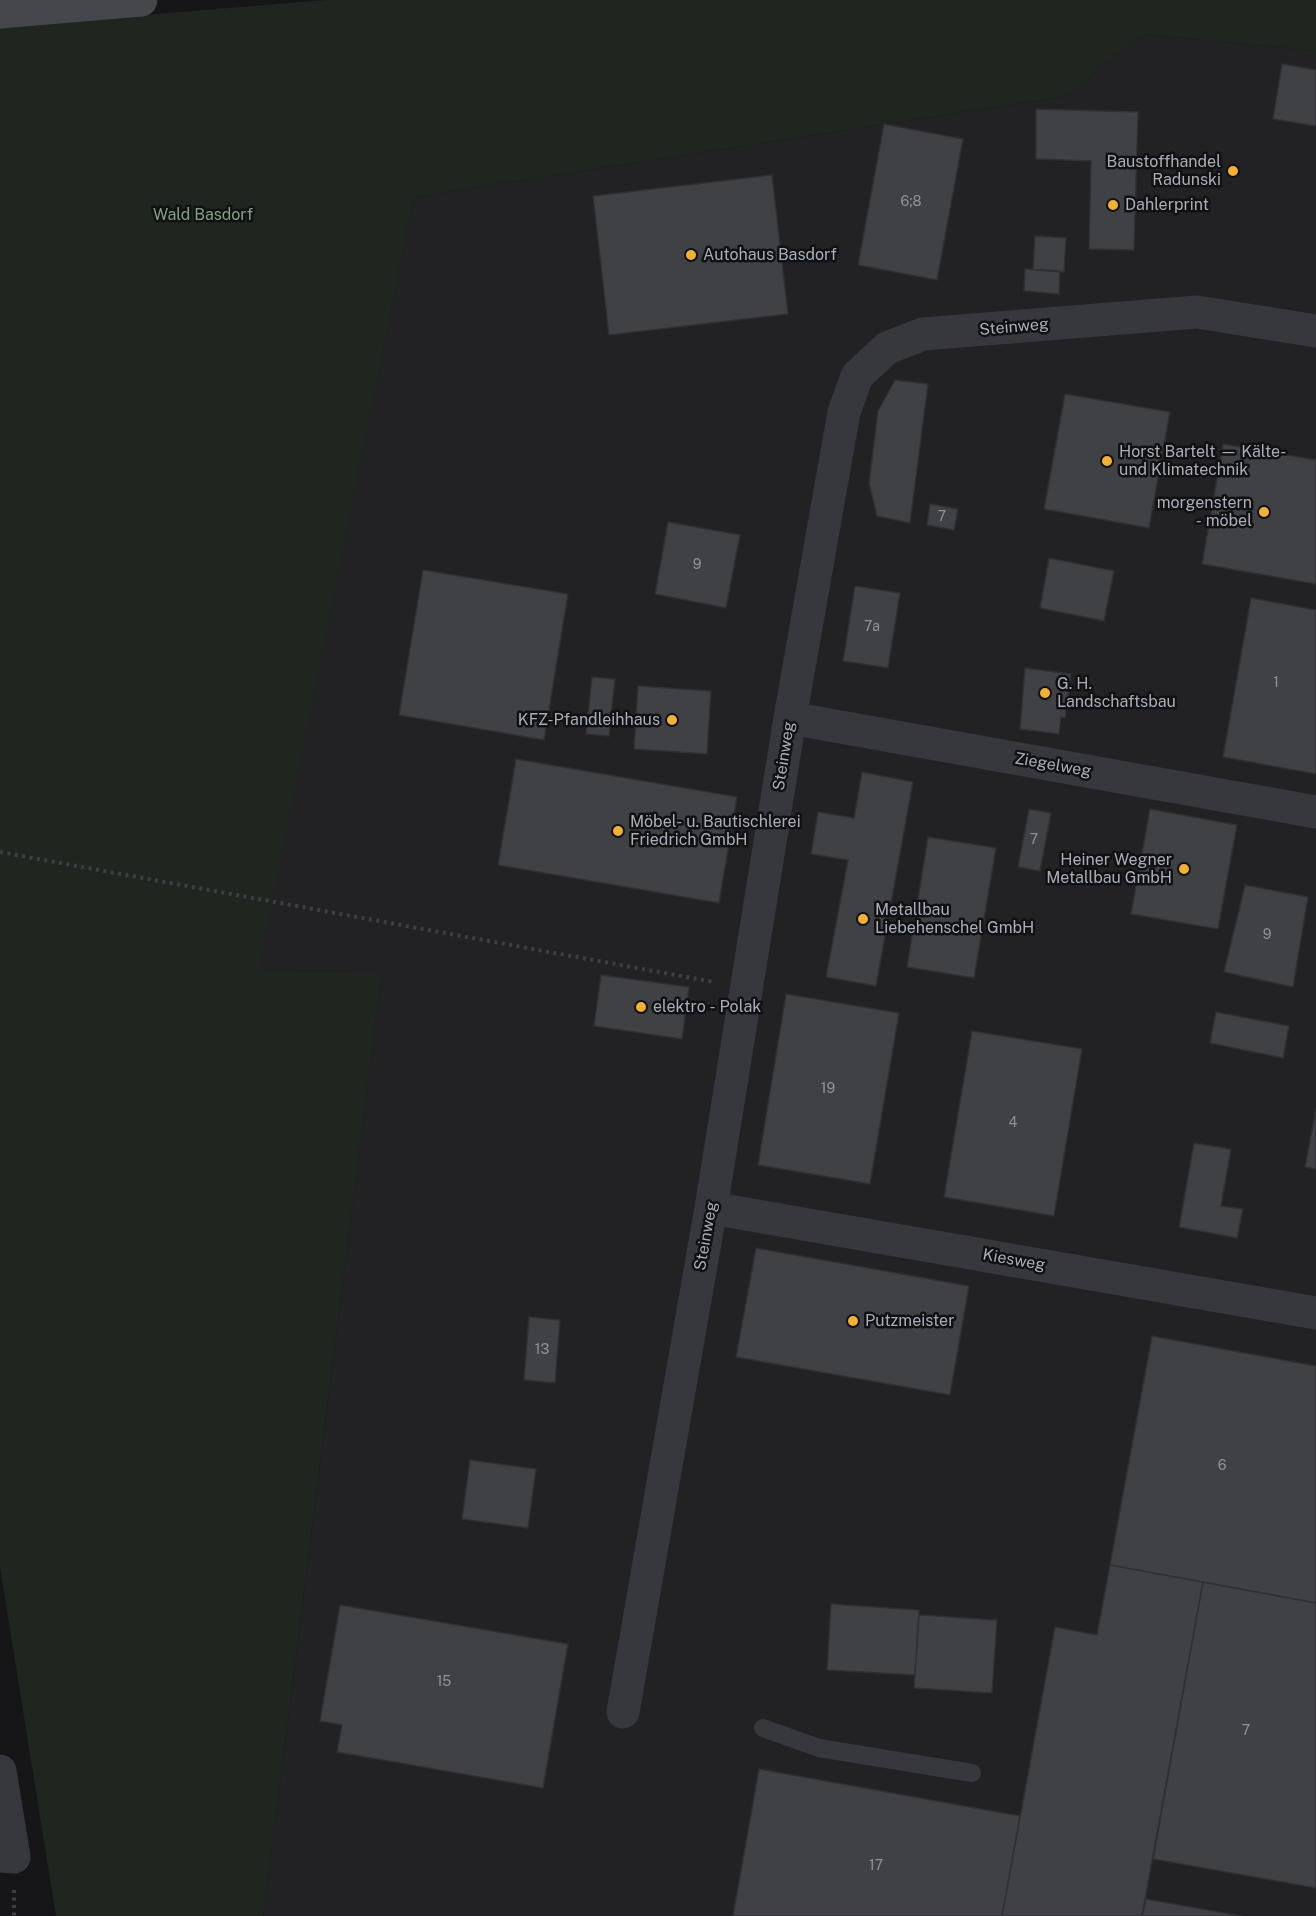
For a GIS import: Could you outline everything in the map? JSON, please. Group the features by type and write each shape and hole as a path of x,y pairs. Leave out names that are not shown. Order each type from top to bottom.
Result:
{"main road":[{"path":"0,12 141,0"}],"street":[{"name":"Steinweg","path":"623,1712 711,1208 790,718 844,412 857,376 887,348 923,334 1197,312 1316,331"},
{"name":"Ziegelweg","path":"790,718 1316,812"},
{"name":"Kiesweg","path":"711,1208 1316,1313"},
{"path":"0,1771 7,1856"}],"lane":[{"path":"763,1728 819,1748 972,1773"}],"path":[{"path":"0,852 747,988"}],"shaded area":[{"path":"1142,34 1316,51 1316,1916 263,1916 382,972 257,971 414,197 1066,96"}],"green space":[{"name":"Wald Basdorf","path":"326,0 1316,0 1316,51 1142,34 1066,96 414,197 258,971 382,972 263,1916 56,1916 0,1567 0,27"}],"building":[{"path":"1282,64 1316,70 1316,126 1273,119"},
{"name":"Dahlerprint","path":"1036,109 1138,112 1134,250 1089,249 1091,161 1036,159"},
{"path":"884,124 963,139 937,280 858,265"},
{"name":"Autohaus Basdorf","path":"772,175 788,314 609,335 593,196"},
{"path":"1035,236 1066,238 1064,272 1033,270"},
{"path":"1025,269 1060,271 1059,294 1024,291"},
{"path":"895,380 928,384 910,523 877,516 869,483 878,411"},
{"name":"Horst Bartelt — Kälte- und Klimatechnik","path":"1065,394 1170,412 1149,528 1044,509"},
{"name":"morgenstern - möbel","path":"1223,444 1316,460 1316,584 1202,564"},
{"path":"930,504 958,509 954,530 927,525"},
{"path":"668,522 740,535 726,608 655,594"},
{"path":"1049,558 1114,571 1104,621 1040,608"},
{"path":"423,570 568,594 544,740 399,715"},
{"path":"855,586 900,593 888,668 843,661"},
{"path":"1251,598 1316,610 1316,774 1223,757"},
{"name":"G. H. Landschaftsbau","path":"1025,668 1071,674 1065,718 1061,717 1059,734 1020,729"},
{"path":"592,677 615,679 609,736 586,734"},
{"name":"KFZ-Pfandleihhaus","path":"638,686 711,691 707,754 634,749"},
{"name":"Möbel- u. Bautischlerei Friedrich GmbH","path":"516,759 737,797 719,903 498,865"},
{"name":"Metallbau Liebehenschel GmbH","path":"862,772 913,782 876,986 826,977 848,860 811,854 818,812 854,818"},
{"path":"1029,809 1051,813 1040,871 1018,867"},
{"name":"Heiner Wegner Metallbau GmbH","path":"1150,809 1237,825 1218,929 1131,914"},
{"path":"928,837 996,848 974,978 907,967"},
{"path":"1245,885 1308,897 1293,987 1224,972"},
{"name":"elektro - Polak","path":"601,975 689,987 682,1039 594,1026"},
{"path":"786,994 899,1013 870,1184 758,1165"},
{"path":"1216,1012 1289,1026 1283,1058 1210,1043"},
{"path":"972,1031 1082,1049 1054,1216 944,1197"},
{"path":"1316,1109 1316,1169 1305,1167"},
{"path":"1194,1143 1231,1149 1221,1206 1243,1209 1237,1238 1179,1227"},
{"name":"Putzmeister","path":"756,1248 969,1286 950,1395 736,1357"},
{"path":"529,1317 560,1320 555,1383 524,1380"},
{"path":"1152,1336 1316,1366 1316,1603 1110,1565"},
{"path":"470,1460 536,1469 528,1528 462,1519"},
{"path":"1110,1565 1203,1582 1142,1916 1002,1916 1055,1627 1097,1635"},
{"path":"1203,1582 1316,1603 1316,1888 1153,1859"},
{"path":"831,1604 919,1610 915,1675 827,1670"},
{"path":"340,1605 568,1644 543,1788 337,1752 342,1725 320,1721"},
{"path":"919,1615 997,1620 992,1693 914,1688"},
{"path":"759,1769 1020,1816 1002,1916 733,1916"},
{"path":"1146,1899 1241,1916 1142,1916"}],"place":[{"name":"Baustoffhandel Radunski","path":"1233,171"},
{"name":"Dahlerprint","path":"1113,205"},
{"name":"Autohaus Basdorf","path":"691,255"},
{"name":"Horst Bartelt — Kälte- und Klimatechnik","path":"1107,461"},
{"name":"morgenstern - möbel","path":"1264,512"},
{"name":"G. H. Landschaftsbau","path":"1045,693"},
{"name":"KFZ-Pfandleihhaus","path":"672,720"},
{"name":"Möbel- u. Bautischlerei Friedrich GmbH","path":"618,831"},
{"name":"Heiner Wegner Metallbau GmbH","path":"1184,869"},
{"name":"Metallbau Liebehenschel GmbH","path":"863,919"},
{"name":"elektro - Polak","path":"641,1007"},
{"name":"Putzmeister","path":"853,1321"}]}
